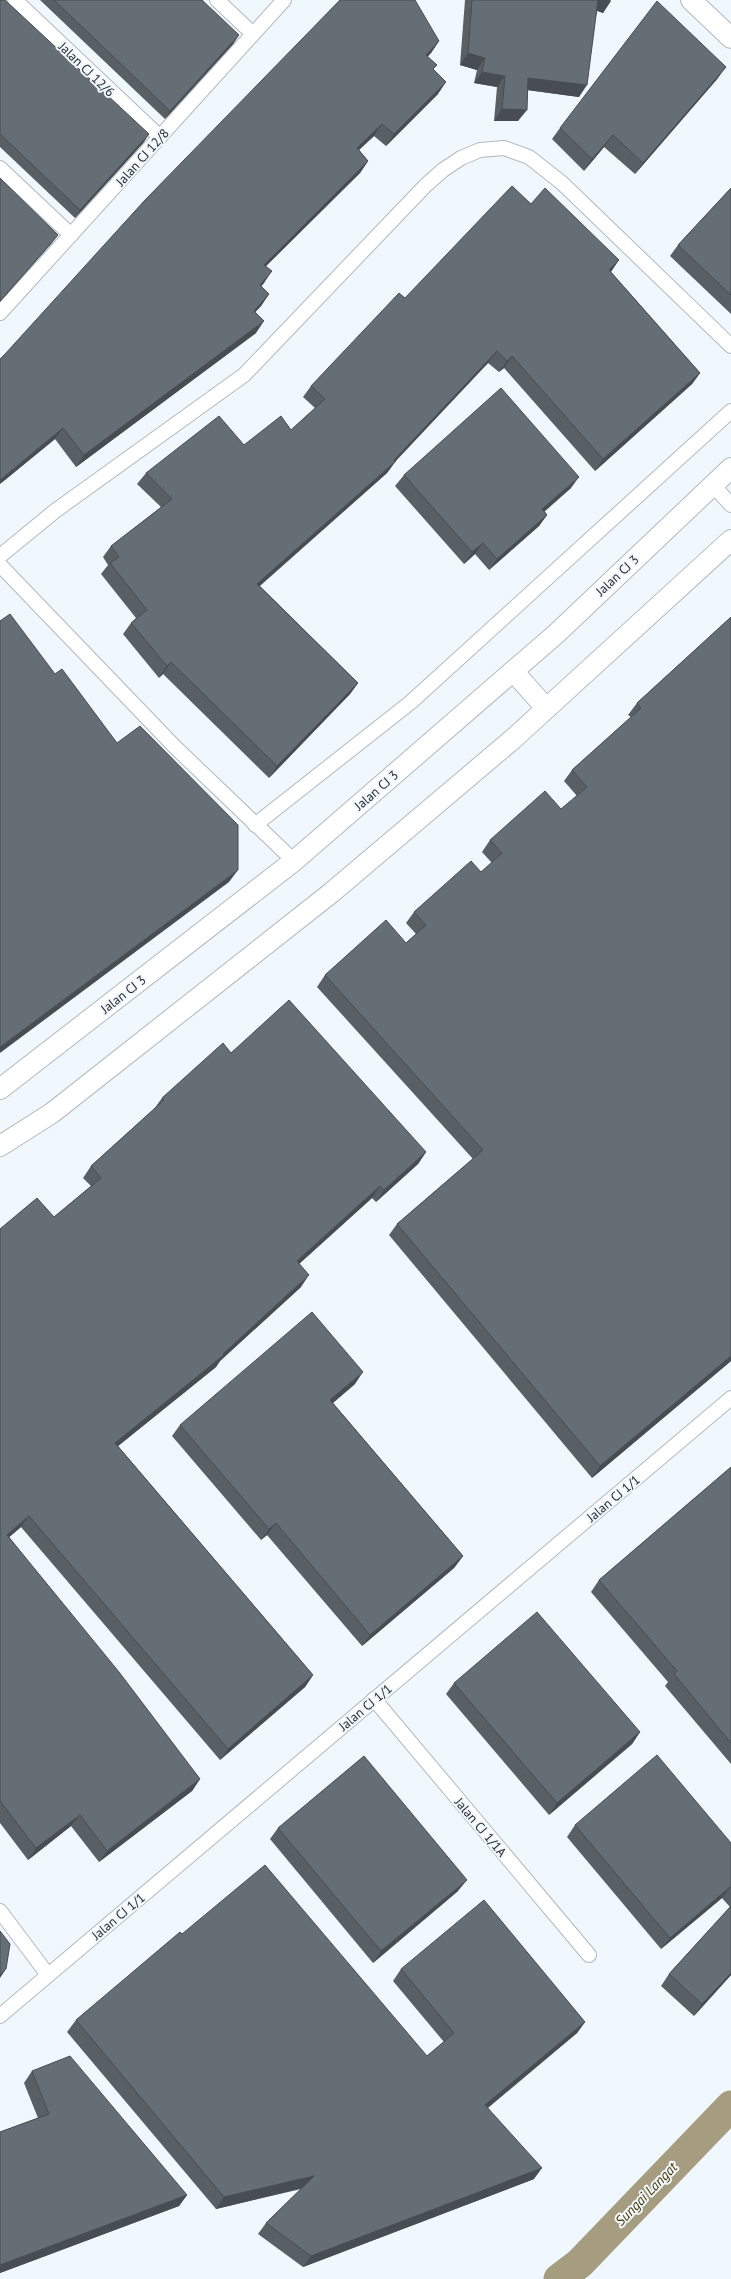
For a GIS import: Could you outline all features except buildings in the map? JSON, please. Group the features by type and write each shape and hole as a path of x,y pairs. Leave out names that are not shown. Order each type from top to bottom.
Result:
{"street":[{"name":"Jalan CJ 12/6","path":"15,0 160,137"},
{"path":"217,0 253,34"},
{"name":"Jalan CJ 12/8","path":"0,313 284,0"},
{"path":"691,0 731,38"},
{"path":"0,556 55,512 244,375 426,185 443,170 461,158 480,150 504,148 529,157 562,183 731,346"},
{"path":"0,168 71,235"},
{"path":"255,825 411,702 731,411"},
{"name":"Jalan CJ 3","path":"0,1089 294,861 513,671 731,468"},
{"path":"713,485 731,505"},
{"path":"0,1146 52,1113 331,893 546,708 731,540"},
{"path":"0,565 175,747 294,861"},
{"path":"513,671 546,708"},
{"name":"Jalan CJ 1/1","path":"0,2016 731,1398"},
{"name":"Jalan CJ 1/1A","path":"374,1699 589,1955"},
{"path":"0,1911 48,1975"}],"waterway":[{"name":"Sungai Langat","path":"559,2279 580,2263 731,2106"}]}
